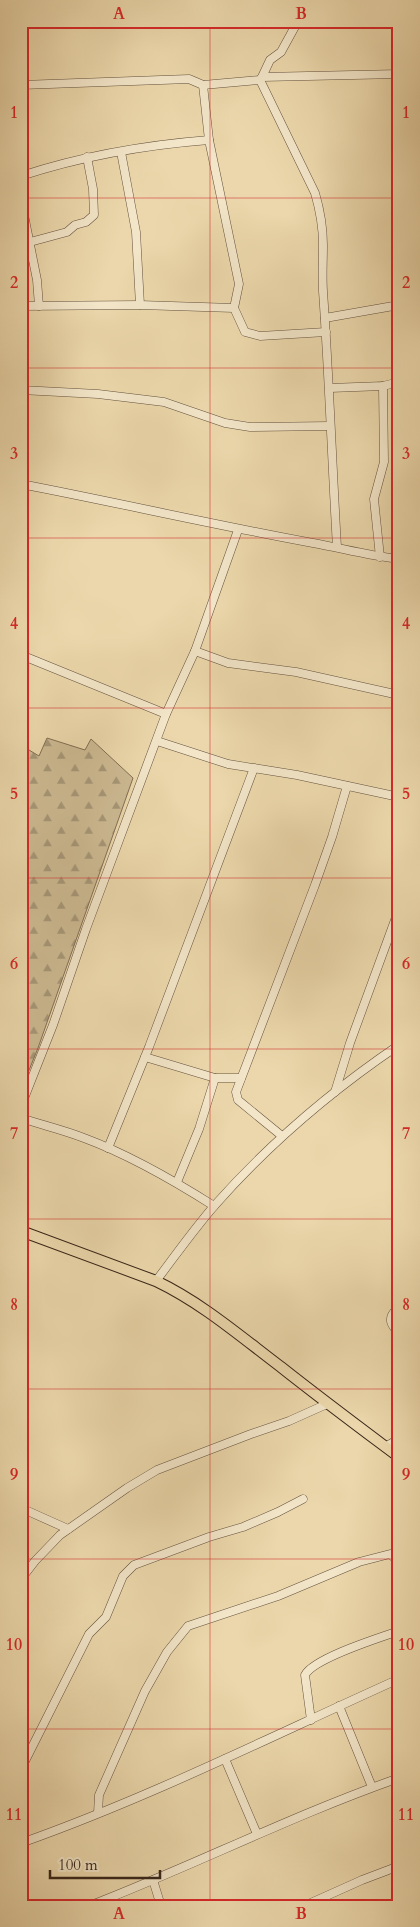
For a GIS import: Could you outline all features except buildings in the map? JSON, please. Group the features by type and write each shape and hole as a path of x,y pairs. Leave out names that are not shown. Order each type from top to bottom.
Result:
{"main road":[{"path":"21,1231 156,1281 206,1309 399,1457"}],"street":[{"path":"261,79 270,60 281,52 298,21"},
{"path":"21,85 188,79 203,85 261,79 399,74"},
{"path":"261,79 315,192 320,212 337,547"},
{"path":"203,85 209,140 239,284 234,308 245,332 260,336 326,332"},
{"path":"21,176 87,157 164,144 209,140"},
{"path":"121,152 136,232 140,305"},
{"path":"30,242 67,232 76,225 86,222 94,215 93,189 87,157"},
{"path":"21,200 38,280 39,306"},
{"path":"21,306 140,305 234,308"},
{"path":"325,318 399,305"},
{"path":"330,388 383,386 399,382"},
{"path":"380,557 374,499 384,462 383,386"},
{"path":"21,390 98,394 164,402 233,425 250,427 330,426"},
{"path":"21,484 238,530 399,559"},
{"path":"21,1106 53,1026 86,929 166,714 195,651 238,530"},
{"path":"195,651 228,663 296,672 399,695"},
{"path":"21,655 166,714"},
{"path":"157,742 228,764 296,775 399,798"},
{"path":"108,1148 145,1057 254,768"},
{"path":"282,1136 238,1100 236,1092 318,877 347,786"},
{"path":"335,1092 350,1043 399,909"},
{"path":"156,1281 214,1206 282,1136 367,1066 399,1045"},
{"path":"145,1057 215,1078 240,1078"},
{"path":"177,1182 199,1129 215,1078"},
{"path":"21,1118 83,1137 108,1148 177,1182 214,1206"},
{"path":"399,1310 394,1312 390,1319 391,1324 399,1334"},
{"path":"21,1579 45,1549 68,1529 157,1470 289,1421 328,1404"},
{"path":"385,1447 399,1439"},
{"path":"21,1769 89,1634 106,1617 123,1576 134,1565 209,1537 243,1527 303,1499"},
{"path":"21,1508 68,1529"},
{"path":"98,1813 99,1795 146,1692 167,1652 188,1626 278,1596 360,1562 390,1554 399,1562"},
{"path":"311,1720 305,1675 310,1669 336,1655 399,1631"},
{"path":"21,1843 98,1813 225,1759 399,1679"},
{"path":"339,1706 372,1787"},
{"path":"225,1759 257,1834"},
{"path":"89,1906 257,1834 372,1787 399,1778"},
{"path":"304,1906 399,1866"},
{"path":"153,1880 161,1906"}],"green space":[{"path":"26,715 24,747 39,756 47,738 85,750 91,739 133,778 38,1048 21,1090 21,718"}]}
